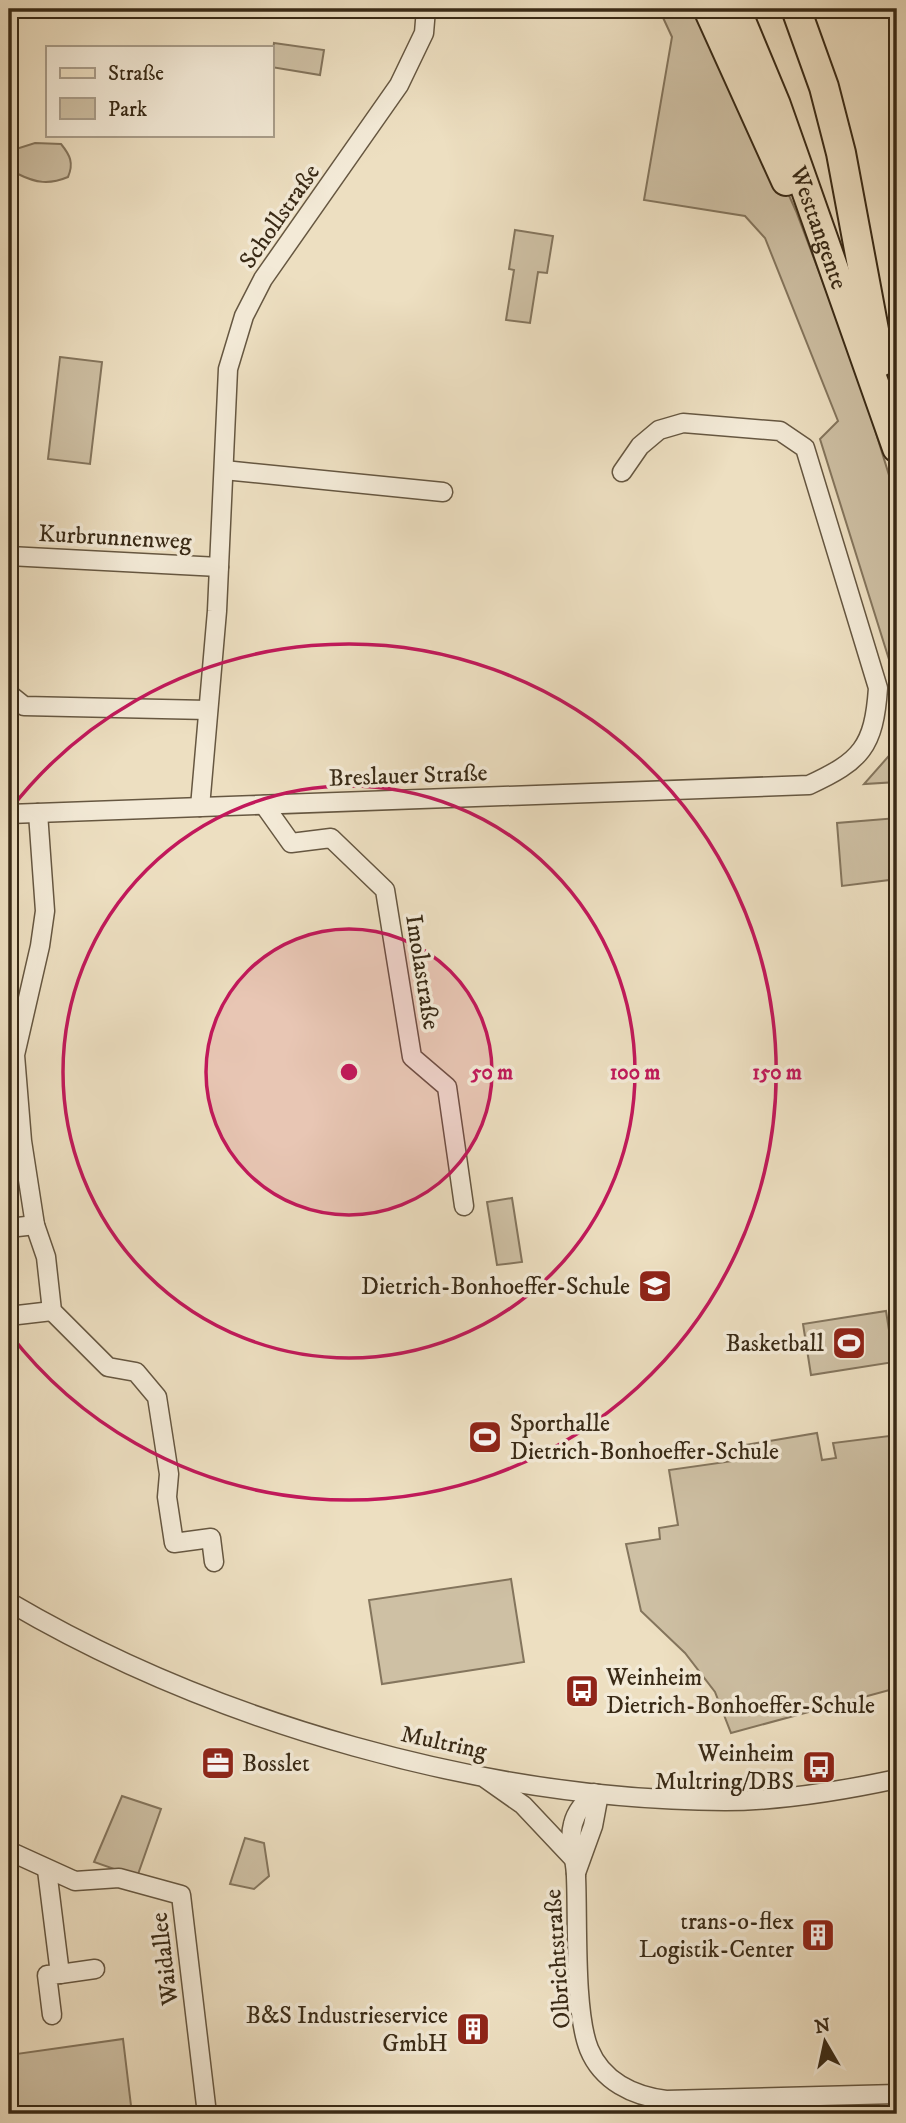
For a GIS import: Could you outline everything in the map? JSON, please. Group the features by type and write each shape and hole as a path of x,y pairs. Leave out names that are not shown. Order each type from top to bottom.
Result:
{"main road":[{"path":"708,9 761,130 837,284"},
{"name":"Westtangente","path":"736,9 776,105 837,284 897,447"},
{"path":"796,9 824,87 841,153 897,447"}],"street":[{"name":"Schollstraße","path":"200,807 219,567 228,369 244,317 263,279 399,85 424,33 426,9"},
{"name":"Breslauer Straße","path":"9,814 809,785 845,768 865,745 876,717 878,688 805,448 780,431 683,423 659,430 640,446 622,472"},
{"path":"223,470 443,492"},
{"name":"Kurbrunnenweg","path":"9,556 219,567"},
{"path":"9,694 24,706 208,710"},
{"name":"Imolastraße","path":"264,805 291,843 331,838 385,890 412,1057 447,1087 464,1206"},
{"path":"38,813 45,911 40,946 15,1055 22,1142 35,1225 46,1257 52,1311 108,1367 136,1372 157,1396 169,1474 167,1497 174,1544 211,1538 214,1562"},
{"path":"9,1228 35,1225"},
{"path":"9,1316 52,1311"},
{"name":"Multring","path":"9,1602 166,1681 334,1742 481,1775 596,1793 726,1801 843,1791 897,1779"},
{"name":"Olbrichtstraße","path":"481,1775 523,1805 574,1865"},
{"name":"Olbrichtstraße","path":"596,1793 593,1826 574,1865 582,2018 589,2049 600,2067 632,2093 666,2100 897,2094"},
{"name":"Waidallee","path":"9,1851 75,1881 119,1878 181,1895 207,2114"},
{"path":"47,1870 60,1973"},
{"path":"52,2015 47,1975 94,1969"}],"green space":[{"path":"659,9 705,9 796,211 858,375 897,501 897,685 820,439 838,421 765,238 745,216 644,200 672,37"},
{"path":"274,43 324,50 320,75 273,67"},
{"path":"35,143 61,144 70,159 68,177 43,182 18,174 14,162 16,149"},
{"path":"515,230 553,236 547,273 538,272 530,323 506,320 514,270 509,269"},
{"path":"60,357 102,362 90,464 48,459"},
{"path":"897,742 897,782 864,784 895,749"},
{"path":"897,818 897,879 842,886 837,823"},
{"path":"512,1198 522,1262 497,1265 487,1202"},
{"name":"Basketball","path":"886,1311 894,1362 811,1375 803,1324"},
{"path":"817,1433 822,1460 836,1458 833,1443 889,1436 892,1452 897,1452 897,1688 731,1733 715,1692 685,1653 641,1611 626,1544 660,1539 659,1528 678,1525 669,1470 747,1459 745,1445"},
{"path":"511,1579 524,1662 382,1684 369,1600"},
{"path":"122,1796 161,1809 137,1877 94,1862"},
{"path":"245,1838 264,1843 269,1876 254,1889 230,1884"},
{"path":"123,2039 132,2114 9,2114 9,2055"}],"place":[{"name":"Dietrich-Bonhoeffer-Schule","path":"655,1286"},
{"name":"Basketball","path":"849,1343"},
{"name":"Sporthalle Dietrich-Bonhoeffer-Schule","path":"485,1437"},
{"name":"Weinheim Dietrich-Bonhoeffer-Schule","path":"582,1691"},
{"name":"Bosslet","path":"218,1763"},
{"name":"Weinheim Multring/DBS","path":"819,1767"},
{"name":"trans-o-flex Logistik-Center","path":"818,1935"},
{"name":"B&S Industrieservice GmbH","path":"473,2029"}]}
